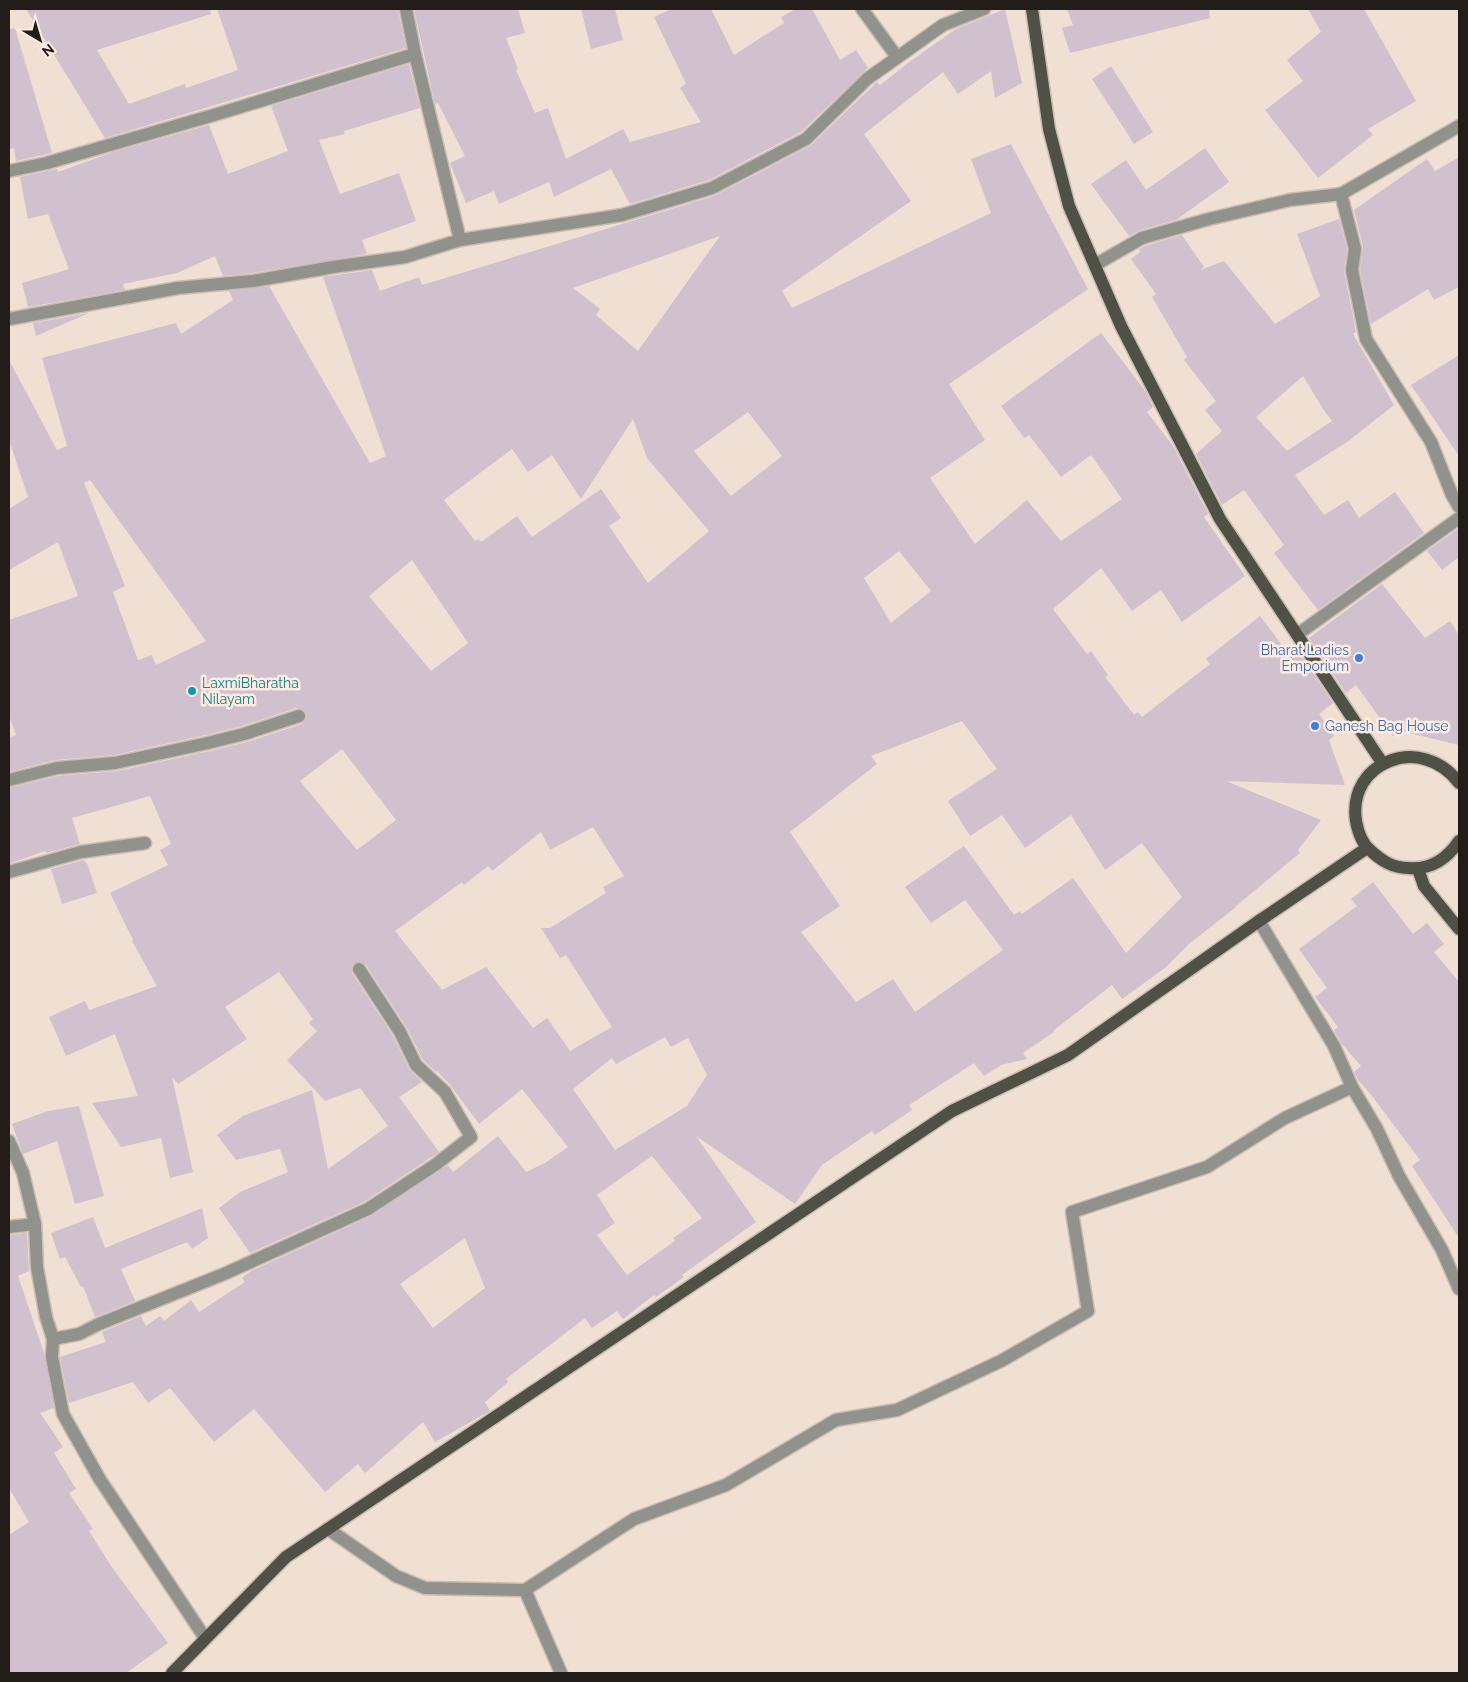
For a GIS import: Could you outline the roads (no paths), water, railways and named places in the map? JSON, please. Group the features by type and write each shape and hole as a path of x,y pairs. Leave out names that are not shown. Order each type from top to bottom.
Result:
{"main road":[{"path":"1032,9 1049,129 1068,206 1121,326 1220,519 1298,634 1382,764"},
{"path":"1459,783 1448,769 1433,760 1416,756 1399,758 1382,764 1368,777 1358,794 1355,812 1358,831 1367,848 1381,861 1399,868 1418,869 1436,863 1452,852 1459,841"},
{"path":"172,1673 286,1557 952,1110 1068,1055 1367,848"},
{"path":"1418,869 1424,886 1459,929"}],"street":[{"path":"406,9 460,240"},
{"path":"862,9 897,57"},
{"path":"9,319 178,288 253,281 405,257 460,240 622,215 712,188 806,139 867,79 897,57 943,25 984,9"},
{"path":"9,171 47,164 415,54"},
{"path":"1095,265 1142,238 1290,200 1342,194 1459,126"},
{"path":"1342,194 1355,249 1352,270 1366,339 1431,442 1452,495 1459,507"},
{"path":"1298,634 1459,518"},
{"path":"9,780 57,768 115,763 208,743 244,734 299,716"},
{"path":"9,872 81,852 145,843"},
{"path":"1259,922 1334,1046 1352,1088 1378,1129 1399,1176 1442,1250 1459,1289"},
{"path":"53,1339 80,1334 108,1320 224,1274 368,1209 435,1165 471,1138 445,1092 416,1065 400,1032 359,969"},
{"path":"328,1529 396,1576 425,1588 525,1590 634,1520 726,1484 836,1420 898,1410 1002,1361 1088,1311 1072,1212 1207,1167 1285,1118 1352,1088"},
{"path":"9,1141 23,1173 35,1224 37,1267 46,1317 53,1339 52,1357 63,1414 99,1478 205,1638"},
{"path":"9,1227 35,1224"},
{"path":"525,1590 561,1673"}],"place":[{"name":"Bharat Ladies Emporium","path":"1359,658"},
{"name":"LaxmiBharatha Nilayam","path":"192,691"},
{"name":"Ganesh Bag House","path":"1315,726"}]}
